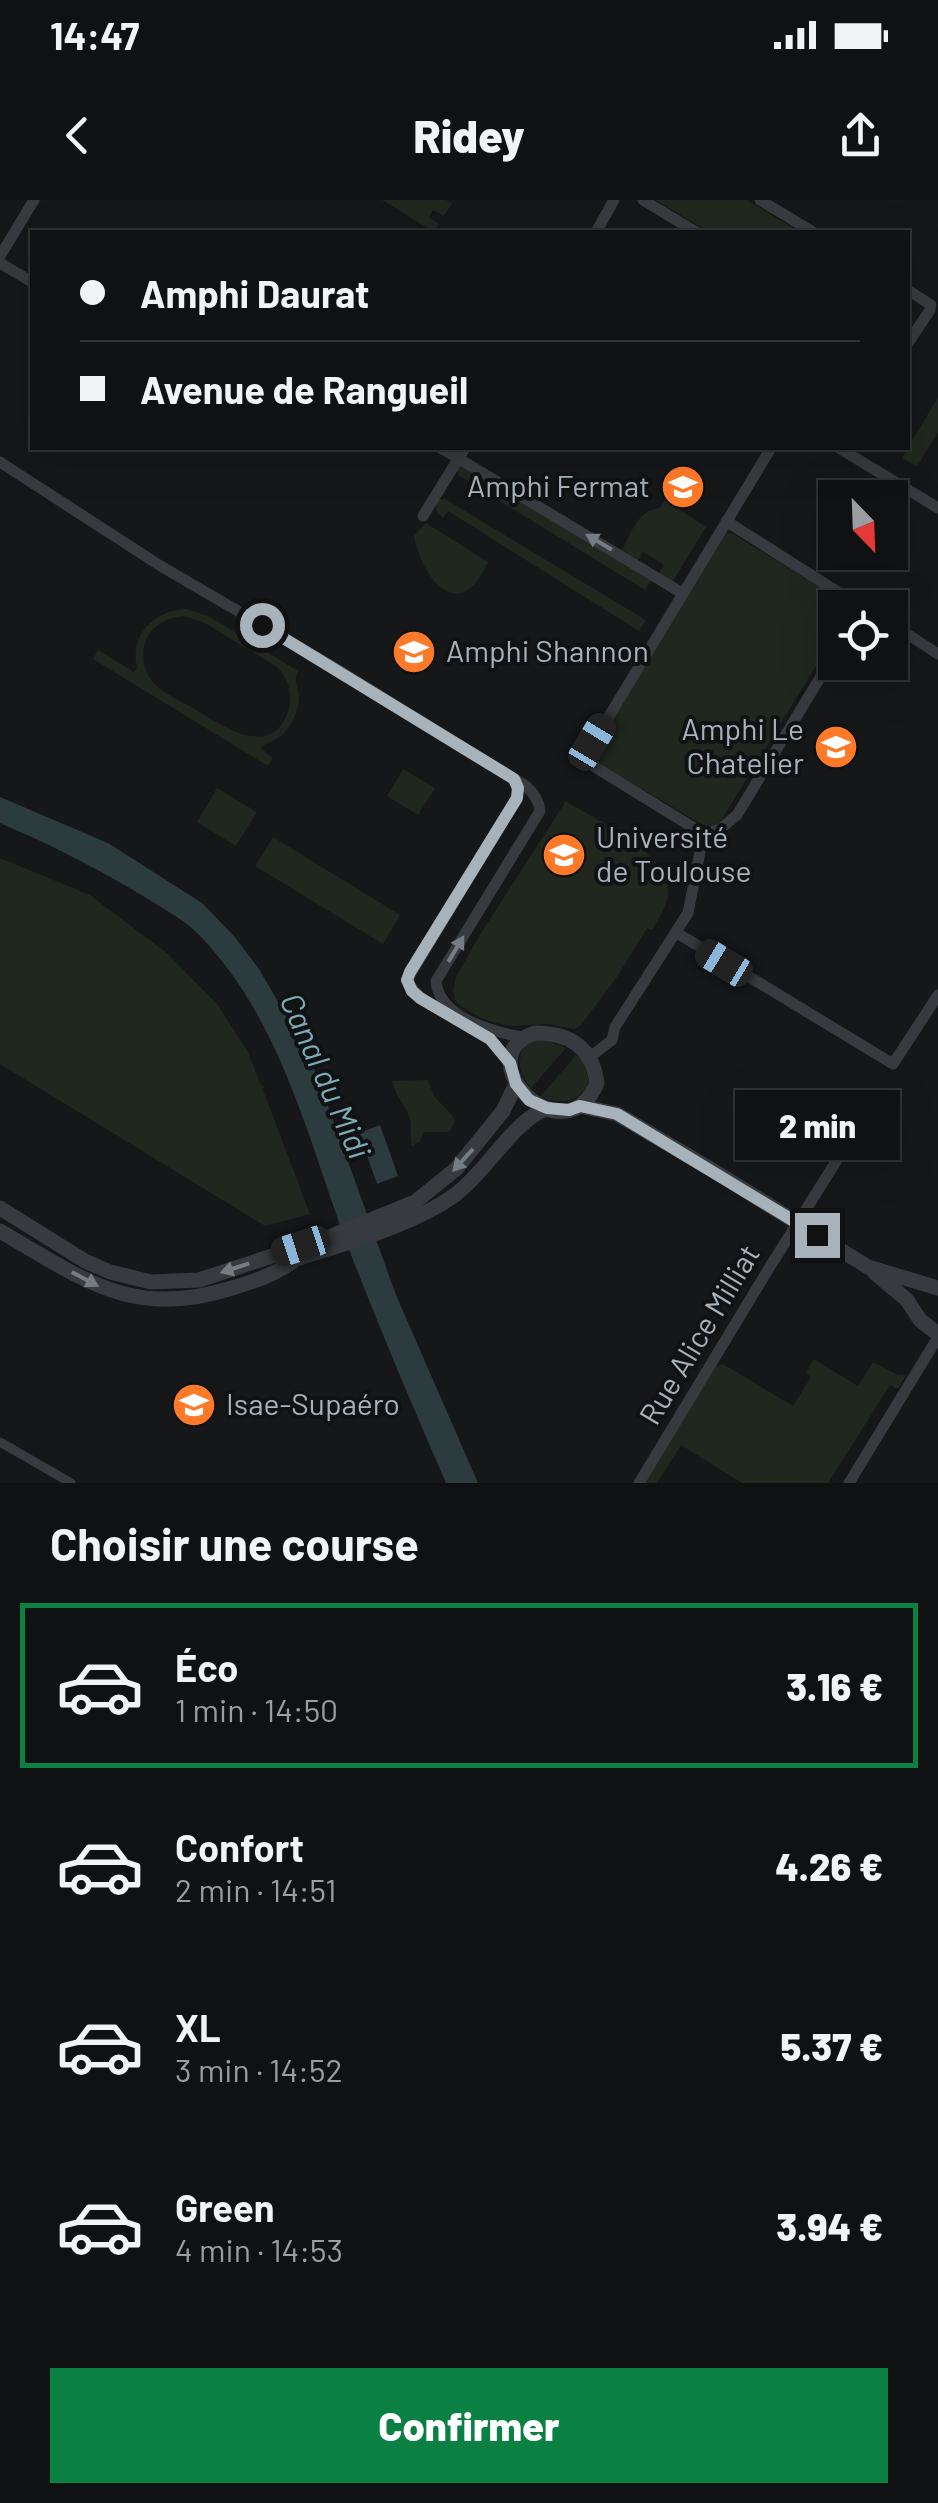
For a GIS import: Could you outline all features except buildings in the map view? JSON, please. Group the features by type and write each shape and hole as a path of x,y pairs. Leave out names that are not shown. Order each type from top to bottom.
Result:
{"street":[{"path":"30,281 0,259 34,200"},
{"path":"597,230 614,200"},
{"path":"643,200 693,230"},
{"path":"760,200 810,230"},
{"path":"910,291 934,308 910,340"},
{"path":"590,1057 612,1040 615,1026 688,912 702,842 697,830 595,767 588,750 770,450"},
{"path":"844,450 938,508"},
{"path":"423,516 461,453 682,594"},
{"path":"0,462 127,545 534,793 540,811 436,982 437,994 442,1002 494,1032 523,1037 559,1035 578,1044 590,1057 596,1082 617,1114"},
{"path":"726,521 836,590"},
{"path":"908,635 938,654"},
{"path":"700,835 720,829 737,814 819,680"},
{"path":"514,779 517,798 407,980 420,998 490,1039 510,1063 516,1084 529,1100 547,1108 569,1110 588,1100 596,1082"},
{"path":"677,933 893,1064 938,994"},
{"path":"510,1063 523,1037"},
{"path":"391,1220 456,1169 503,1112 516,1084"},
{"path":"580,1106 617,1114 801,1218 868,1266 938,1336 849,1483"},
{"path":"0,1208 95,1266 122,1276 151,1282 199,1280 434,1208 481,1172 529,1118 547,1108"},
{"name":"Rue Alice Milliat","path":"639,1483 837,1160 836,1144"},
{"path":"0,1231 94,1285 156,1301 181,1300 262,1278 329,1243"},
{"path":"868,1266 934,1287"},
{"path":"913,1308 916,1293 934,1287"},
{"path":"0,1442 71,1483"}],"shaded area":[{"path":"382,200 452,203 444,216 433,210 429,217 439,224 431,230"},
{"path":"655,200 747,200 797,230 706,230"},
{"path":"938,397 938,432 917,467 902,458"},
{"path":"459,465 652,579 645,590 459,476"},
{"path":"440,499 646,620 639,631 448,511 443,518 437,512"},
{"path":"665,500 706,527 673,581 659,573 664,565 643,552 638,560 622,550 640,518"},
{"path":"426,523 488,562 466,591 455,594 444,590 426,568 414,536"},
{"path":"726,533 825,590 818,590 818,663 717,824 706,827 600,764 596,742"},
{"path":"187,609 210,617 298,671 299,701 292,722 282,735 260,748 273,758 268,766 93,659 98,650 134,672 141,635 155,619","holes":["183,616 203,622 277,667 284,676 290,692 289,709 271,734 245,735 231,730 168,694 148,675 143,652 153,629"]},
{"path":"403,769 435,788 418,815 387,796"},
{"path":"217,788 257,812 236,846 197,822"},
{"path":"0,797 108,843 202,903 259,969 307,1052 396,1295 478,1483 446,1483 361,1281 292,1088 254,1009 231,973 197,933 177,917 94,868 0,823"},
{"path":"566,801 626,837 654,860 668,885 666,903 652,930 647,928 581,1025 575,1029 495,1023 459,1005 453,990 456,977"},
{"path":"273,837 400,915 383,944 255,866"},
{"path":"0,858 90,895 168,954 218,1005 265,1087 310,1214 265,1226 0,1064"},
{"path":"536,1040 566,1048 531,1088 520,1069 520,1059 523,1047"},
{"path":"576,1055 583,1061 589,1081 581,1094 563,1101 540,1097"},
{"path":"428,1080 434,1096 455,1122 449,1132 424,1132 412,1146 410,1120 392,1081"},
{"path":"380,1125 398,1176 377,1184 359,1133"},
{"path":"814,1359 858,1386 873,1362 898,1375 907,1374 898,1389 890,1385 828,1483 742,1483 681,1445 657,1483 644,1483 713,1368 723,1364 793,1406 811,1377 806,1373"}],"place":[{"name":"Amphi Fermat","path":"683,487"},
{"name":"Amphi Shannon","path":"414,652"},
{"name":"Amphi Le Chatelier","path":"836,747"},
{"name":"Université de Toulouse","path":"564,855"},
{"name":"Isae-Supaéro","path":"194,1405"}],"route":[{"path":"262,625 514,779 518,788 517,798 410,972 407,980 412,991 490,1039 510,1063 516,1084 529,1100 558,1110 580,1106 617,1114 817,1235"}],"water label":[{"name":"Canal du Midi","path":"325,1076"}]}
